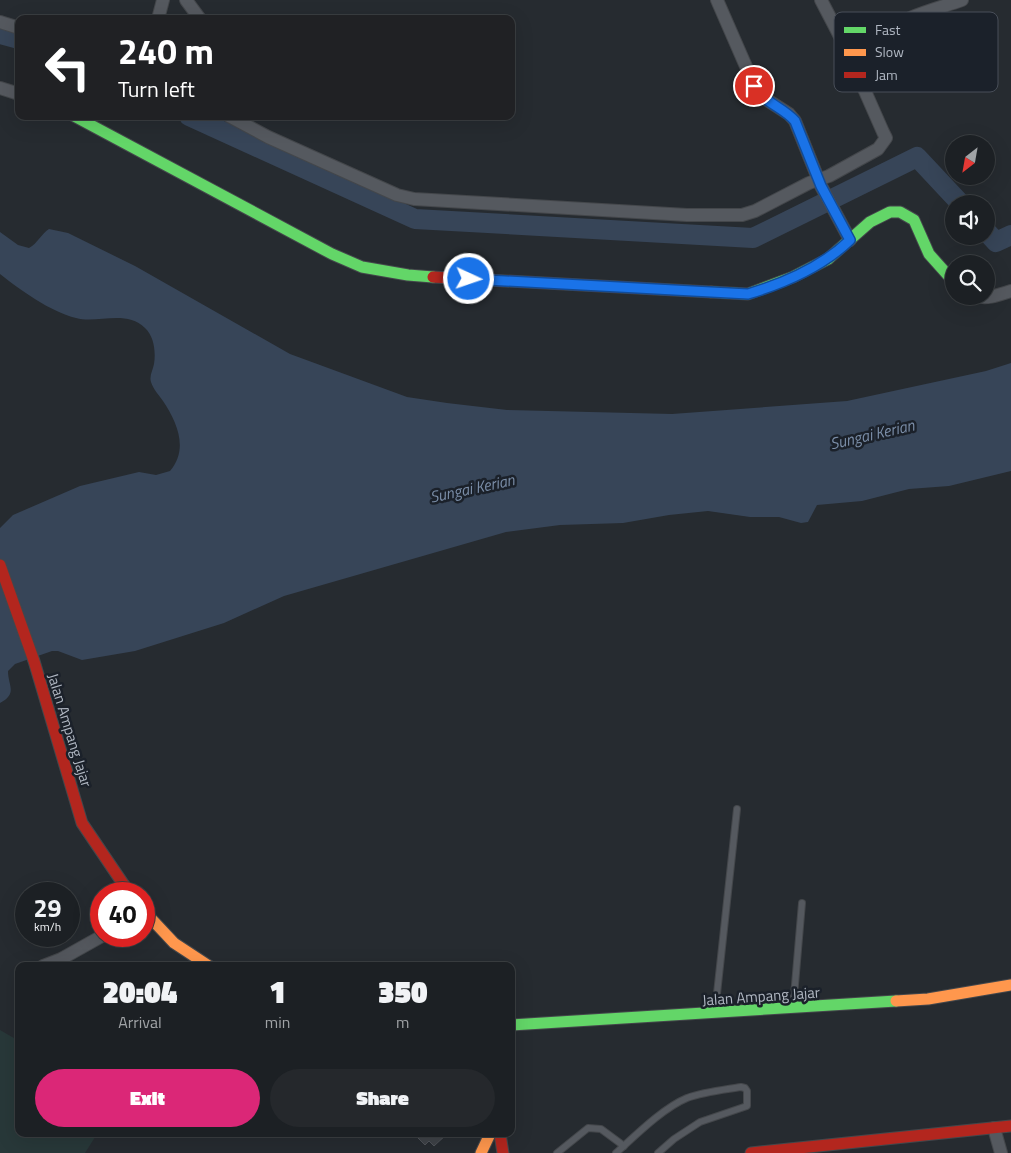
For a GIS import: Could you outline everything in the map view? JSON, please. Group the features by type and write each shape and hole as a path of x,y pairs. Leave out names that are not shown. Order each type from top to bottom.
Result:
{"street":[{"path":"159,15 163,0"},
{"path":"186,0 197,15"},
{"path":"717,0 736,39 754,86 763,98 790,114 795,121 819,183 850,240"},
{"path":"822,0 834,24"},
{"path":"927,12 962,0"},
{"path":"0,22 15,27"},
{"path":"0,88 15,93"},
{"path":"236,120 268,137 397,195 414,199 687,215 742,215 755,211 809,183 819,183 878,149 886,138 866,92"},
{"path":"81,120 332,254 362,267 393,273 748,294 770,287 818,265 837,252 872,219 897,213 910,217 919,227 922,242 932,258 945,272"},
{"path":"995,295 1011,291"},
{"name":"Jalan Ampang Jajar","path":"0,565 34,661 82,823 122,882"},
{"path":"155,925 174,943 203,962"},
{"path":"53,962 90,943"},
{"name":"Jalan Ampang Jajar","path":"515,1026 928,999 1011,985"},
{"path":"751,1153 1011,1126"},
{"path":"994,1128 1001,1153"},
{"path":"482,1153 489,1137"},
{"path":"500,1137 503,1153"},
{"path":"482,1153 489,1151 498,1153"}],"lane":[{"path":"715,1014 737,809"},
{"path":"792,1009 802,903"},
{"path":"616,1153 659,1116 685,1099 700,1094 741,1087 745,1088 747,1092 747,1106 700,1122 674,1138 658,1153"},
{"path":"557,1153 588,1128 601,1129 624,1146"}],"shaded area":[{"path":"0,1030 15,1039 15,1137 95,1137 85,1153 0,1153"}],"water":[{"name":"Sungai Kerian","path":"49,229 68,233 135,266 290,354 407,397 447,403 507,410 672,414 847,401 986,371 1011,363 1011,471 949,486 909,489 862,501 817,505 808,522 801,523 779,517 750,517 708,511 623,523 560,525 506,532 284,596 224,623 135,651 82,660 58,651 52,651 15,664 8,671 11,689 9,696 0,703 0,528 13,515 80,486 139,472 156,475 170,471 176,463 180,445 173,418 151,382 155,359 154,349 150,335 145,328 129,319 84,319 66,315 36,300 0,274 0,232 18,245 29,248"}],"building":[{"path":"417,1137 444,1137 434,1146 429,1141 425,1145"}],"waterway":[{"path":"0,34 15,38"},
{"path":"198,120 415,219 753,238 917,157 953,195"},
{"path":"995,241 1011,235"}],"traffic: fast":[{"path":"81,120 332,254 362,267 408,275 433,277"},
{"path":"711,292 748,294 793,277 828,259 870,222 890,212 900,212 914,220 929,254 945,272"},
{"path":"515,1025 896,1001"}],"traffic: slow":[{"path":"155,923 174,943 203,962"},
{"path":"896,1001 928,999 1011,985"},
{"path":"481,1153 489,1137"}],"traffic: jam":[{"path":"433,277 711,292"},
{"path":"0,565 34,661 82,823 122,882"},
{"path":"751,1153 1011,1126"},
{"path":"500,1137 503,1153"}],"route":[{"path":"469,279 748,294 770,287 818,265 850,240 821,186 795,121 790,114 758,94 754,86"}]}
